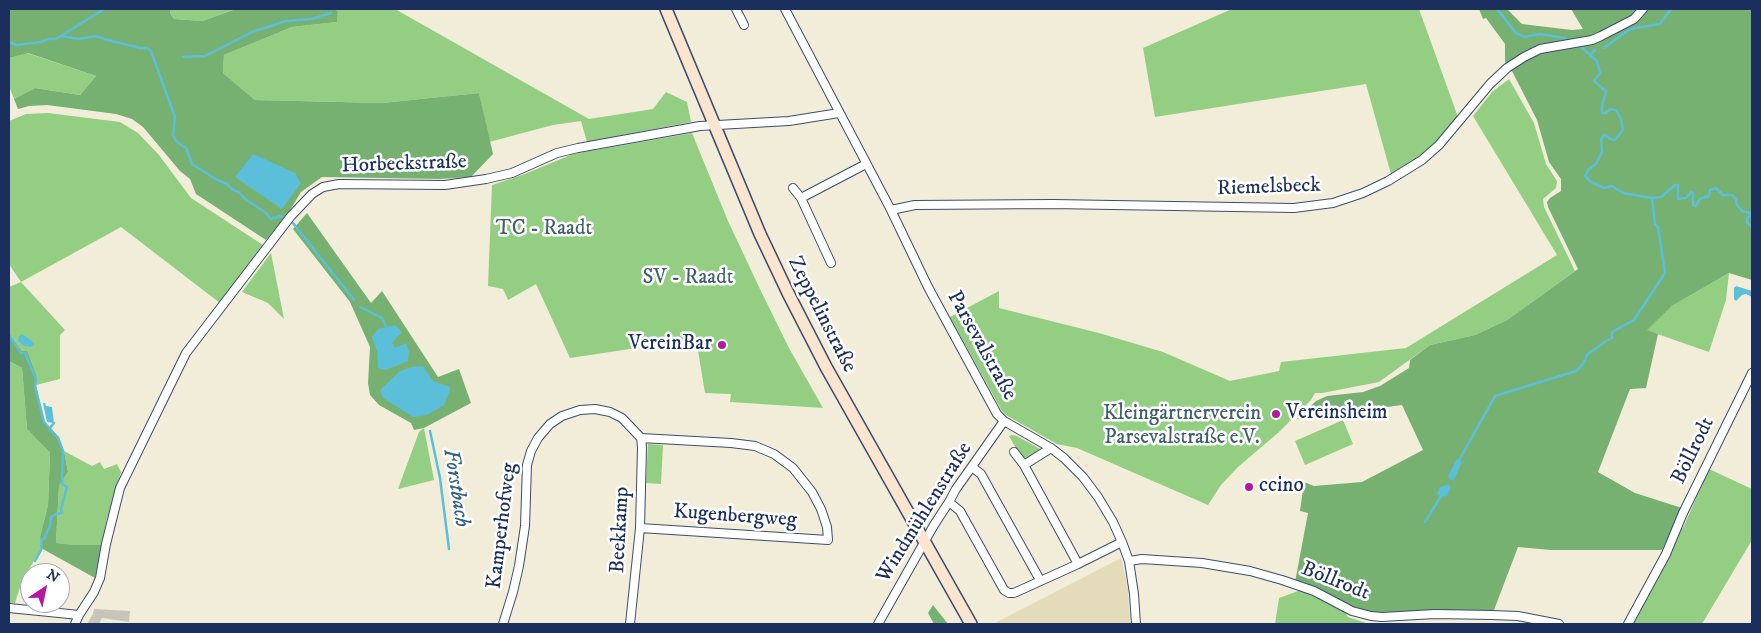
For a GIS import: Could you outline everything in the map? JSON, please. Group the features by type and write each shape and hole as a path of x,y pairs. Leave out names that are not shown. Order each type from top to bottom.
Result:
{"main road":[{"name":"Zeppelinstraße","path":"666,9 760,234 788,293 826,366 971,624"}],"street":[{"path":"736,9 744,25"},
{"name":"Parsevalstraße","path":"785,9 997,414 1004,421 1051,448 1083,477 1098,497 1122,542 1129,561 1136,624"},
{"name":"Riemelsbeck","path":"890,210 915,205 1053,204 1294,208 1333,203 1363,194 1422,160 1439,146 1490,84 1507,68 1524,57 1540,50 1592,40 1634,19 1643,9"},
{"name":"Horbeckstraße","path":"76,624 79,615 94,592 100,578 106,544 120,488 186,353 291,216 312,194 324,187 339,184 445,185 486,179 512,173 557,153 578,148 714,124 789,121 839,113"},
{"path":"802,198 866,164"},
{"path":"794,188 802,198 831,263"},
{"name":"Böllrodt","path":"1628,624 1666,554 1683,513 1752,373"},
{"name":"Kamperhofweg","path":"503,624 519,566 525,526 527,465 531,451 538,438 550,424 562,416 580,410 595,409 610,412 622,418 641,438"},
{"name":"Windmühlenstraße","path":"878,624 956,488 1004,421"},
{"name":"Beekkamp","path":"630,624 640,528 641,438"},
{"name":"Kugenbergweg","path":"640,528 828,540 821,509 812,492 793,468 774,454 755,446 731,443 641,438"},
{"path":"1024,465 1051,448"},
{"path":"1014,452 1024,465 1078,564"},
{"path":"972,467 981,474 1040,580"},
{"path":"949,502 960,511 1004,590 1009,593 1014,593 1122,542"},
{"name":"Böllrodt","path":"1129,561 1142,558 1194,562 1250,571 1314,591 1352,611 1370,616 1435,614 1518,616 1559,624"},
{"path":"9,608 79,615"}],"shaded area":[{"path":"1121,558 1128,589 1130,624 993,624"},
{"path":"94,609 130,611 129,622 102,618 99,624 87,624"}],"green space":[{"path":"9,9 171,9 170,13 174,19 202,21 236,9 335,9 338,11 337,22 292,27 224,55 223,73 255,100 382,103 479,93 493,154 471,177 440,179 322,177 301,192 287,215 266,240 196,194 190,179 180,171 143,127 132,119 116,114 47,105 18,109 14,99 35,88 80,95 96,76 28,53 9,58"},
{"path":"171,9 236,9 202,21 174,19 170,13"},
{"path":"335,9 395,9 589,119 653,109 666,92 687,102 691,122 587,142 581,121 553,125 489,142 479,93 382,103 255,100 223,73 224,55 292,27 337,22 338,11"},
{"path":"1232,9 1419,9 1458,117 1438,143 1392,178 1366,84 1155,117 1143,48"},
{"path":"1479,9 1507,9 1522,24 1572,30 1583,29 1571,9 1752,9 1752,280 1729,273 1672,306 1647,330 1658,334 1646,388 1630,389 1598,472 1635,493 1682,508 1662,550 1551,550 1518,547 1494,610 1380,614 1367,612 1295,582 1308,513 1300,511 1304,482 1314,486 1362,482 1423,450 1402,405 1297,419 1316,401 1327,396 1363,392 1380,386 1409,368 1410,360 1430,345 1475,335 1507,320 1578,269 1547,202 1561,191 1561,179 1549,162 1537,120 1512,71 1505,62 1505,44 1486,18 1483,19"},
{"path":"27,53 96,76 80,95 35,88 14,99 9,86 9,58"},
{"name":"Kleingärtnerverein Parsevalstraße e.V.","path":"1509,79 1534,123 1546,164 1557,181 1556,188 1543,199 1544,207 1575,271 1507,320 1475,335 1430,345 1379,382 1315,393 1311,400 1279,432 1238,467 1221,485 1208,505 1077,448 1057,444 1006,415 950,317 999,291 999,308 1099,333 1163,352 1230,381 1279,371 1281,362 1406,348 1557,255 1473,116 1492,92"},
{"path":"48,113 120,122 138,133 159,155 191,198 263,245 220,303 121,227 21,282 9,264 9,121 26,114"},
{"path":"692,133 728,221 759,287 789,348 823,408 730,402 731,394 705,393 696,339 570,358 536,284 508,300 503,289 488,286 492,185 525,174 573,154"},
{"path":"307,213 371,303 382,291 438,377 459,369 471,403 424,428 414,430 411,423 379,405 370,395 368,383 370,347 350,302 293,229"},
{"path":"271,253 284,319 268,303 242,292"},
{"path":"1729,273 1726,300 1709,352 1646,330 1672,306"},
{"path":"21,282 65,330 60,335 60,379 36,385 37,378 22,351 9,333 9,287"},
{"path":"9,333 22,351 27,351 37,378 36,385 44,422 59,437 64,451 68,472 59,485 56,543 102,545 95,578 41,548 40,537 48,505 50,453 27,429 22,368 9,361"},
{"path":"9,361 22,368 27,429 50,453 48,505 40,537 41,548 33,563 20,563 20,587 15,603 9,603"},
{"path":"1343,420 1353,444 1305,465 1295,441"},
{"path":"424,428 434,480 398,489 419,432"},
{"path":"1012,435 1040,449 1039,451 1027,459 1022,459 1009,436"},
{"path":"648,444 663,445 661,484 646,483"},
{"path":"64,451 92,466 100,462 104,469 117,464 121,472 106,522 102,545 56,543 59,484 68,472"},
{"path":"1709,469 1752,489 1752,540 1702,624 1632,624 1680,528 1683,528"},
{"path":"1301,590 1344,610 1348,617 1369,624 1275,624 1279,598"},
{"path":"933,605 948,624 934,624 928,613"}],"water":[{"path":"253,154 295,173 301,183 282,209 235,177"},
{"path":"1736,286 1752,291 1752,297 1746,294 1742,295 1736,301 1734,299 1734,288"},
{"path":"395,325 402,332 392,343 395,348 406,343 409,351 408,361 386,370 378,368 377,351 372,337 378,329"},
{"path":"22,334 32,341 34,344 31,347 24,346 18,341 19,336"},
{"path":"423,366 433,381 450,387 449,393 444,405 427,415 413,417 383,398 380,390 400,371"},
{"path":"43,403 46,406 52,407 54,423 47,422"},
{"path":"1457,459 1462,462 1454,480 1451,480 1448,476"},
{"path":"1448,484 1451,487 1447,496 1441,497 1437,494 1439,488"}],"waterway":[{"path":"61,36 104,9"},
{"path":"1497,9 1516,33 1525,37 1540,34 1565,38"},
{"path":"1604,48 1630,29 1660,24 1671,9"},
{"path":"183,57 205,56 252,32 286,21 312,19 331,13"},
{"name":"Forstbach","path":"9,42 17,45 41,42 61,36 79,39 96,36 140,48 147,48 151,51 175,117 173,135 177,142 186,148 192,164 239,192 271,219 280,216 284,217"},
{"path":"1581,47 1597,61 1600,73 1594,81 1606,91 1602,113 1606,113 1610,109 1616,110 1621,119 1623,130 1615,140 1603,135 1601,140 1602,152 1596,164 1589,169 1585,176 1591,182 1604,188 1612,186 1623,193 1652,198 1661,197 1675,185 1678,185 1678,199 1686,198 1691,192 1693,193 1693,205 1696,206 1700,199 1709,196 1710,190 1716,188 1723,195 1732,195 1742,211 1750,213 1751,216 1747,218 1747,222 1752,227"},
{"path":"1590,55 1595,50"},
{"path":"1458,462 1495,396 1576,371 1583,364 1587,355 1612,338 1612,332 1634,320 1665,273 1652,198"},
{"name":"Forstbach","path":"293,223 354,300"},
{"name":"Forstbach","path":"360,307 382,318 387,329"},
{"path":"9,335 21,353 25,353 36,379 35,386 44,422 58,438 63,451 62,484 67,487 61,509 62,513 51,517 50,526 44,539 42,539 41,550 35,561"},
{"path":"49,429 54,423"},
{"name":"Forstbach","path":"430,431 440,478 449,549"},
{"path":"1425,522 1441,496"}],"place":[{"name":"VereinBar","path":"722,345"},
{"name":"Vereinsheim","path":"1276,414"},
{"name":"ccino","path":"1249,487"}],"park label":[{"name":"TC - Raadt","path":"544,230"},
{"name":"SV - Raadt","path":"688,279"}]}
